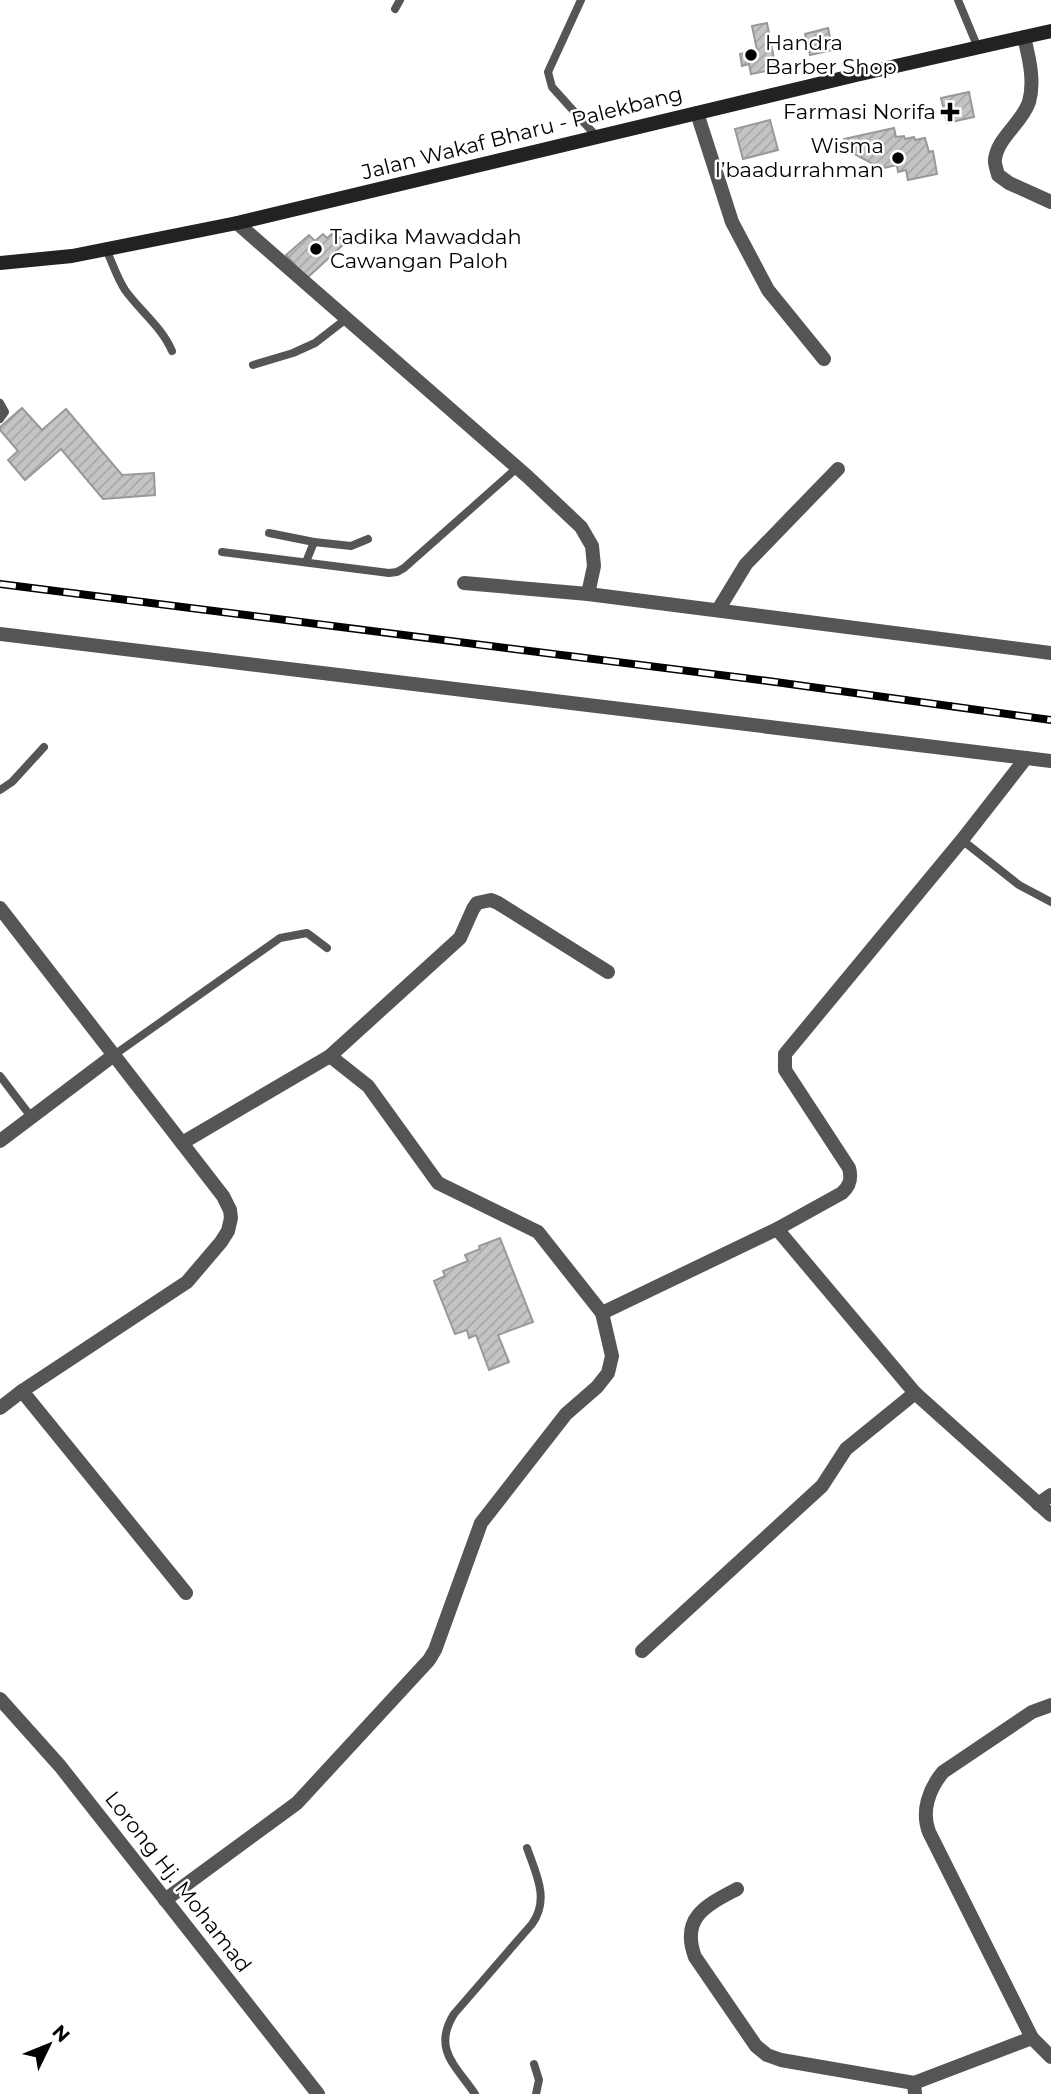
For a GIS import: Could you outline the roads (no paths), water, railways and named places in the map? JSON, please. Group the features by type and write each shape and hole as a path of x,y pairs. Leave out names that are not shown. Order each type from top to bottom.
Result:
{"main road":[{"name":"Jalan Wakaf Bharu - Palekbang","path":"0,263 72,256 237,223 1051,31"}],"street":[{"path":"1024,37 1031,71 1028,103 999,146 995,160 998,175 1009,183 1051,202"},
{"path":"698,113 732,222 768,290 824,359"},
{"path":"237,223 581,527 593,546 594,566 588,594"},
{"path":"718,610 746,564 838,469"},
{"path":"464,583 588,594 1051,653"},
{"path":"0,634 1051,761"},
{"path":"602,1313 777,1229 847,1188 851,1175 849,1168 785,1070 785,1054 962,840 1026,758"},
{"path":"182,1143 330,1056 460,939 472,909 484,900 498,903 608,972"},
{"path":"0,908 182,1143 228,1205 231,1218 225,1237 184,1284 0,1408"},
{"path":"0,1141 114,1055"},
{"path":"165,1900 298,1803 429,1660 481,1523 566,1414 597,1387 608,1373 612,1356 602,1313 538,1232 438,1183 368,1086 330,1056"},
{"path":"777,1229 915,1393 1051,1516"},
{"path":"22,1391 186,1593"},
{"path":"642,1651 822,1486 846,1449 915,1393"},
{"path":"1038,1504 1051,1495"},
{"name":"Lorong Hj. Mohamad","path":"0,1699 60,1766 318,2094"},
{"path":"1051,1704 1032,1712 943,1772 933,1787 925,1812 929,1832 1032,2038 1051,2057"},
{"path":"737,1889 707,1905 699,1913 690,1935 691,1946 695,1957 756,2046 767,2055 915,2088 1032,2038"}],"lane":[{"path":"396,9 400,0"},
{"path":"580,0 548,72 552,87 597,137"},
{"path":"958,0 978,48"},
{"path":"106,249 124,288 148,319 163,333 172,351"},
{"path":"253,365 315,343 346,319"},
{"path":"0,403 5,412 0,419"},
{"path":"222,552 389,573 400,570 517,468"},
{"path":"269,533 351,546 368,539"},
{"path":"306,562 314,542"},
{"path":"0,790 10,784 44,747"},
{"path":"962,840 1022,887 1051,902"},
{"path":"114,1055 281,938 307,933 327,948"},
{"path":"0,1076 32,1118"},
{"path":"475,2094 448,2055 445,2034 454,2014 537,1917 542,1893 527,1848"},
{"path":"534,2064 539,2080 536,2094"}],"railway":[{"path":"0,584 768,681 1051,720"}],"place":[{"name":"Handra Barber Shop","path":"751,55"},
{"name":"Farmasi Norifa","path":"950,112"},
{"name":"Wisma I’baadurrahman","path":"898,158"},
{"name":"Tadika Mawaddah Cawangan Paloh","path":"316,249"}]}
